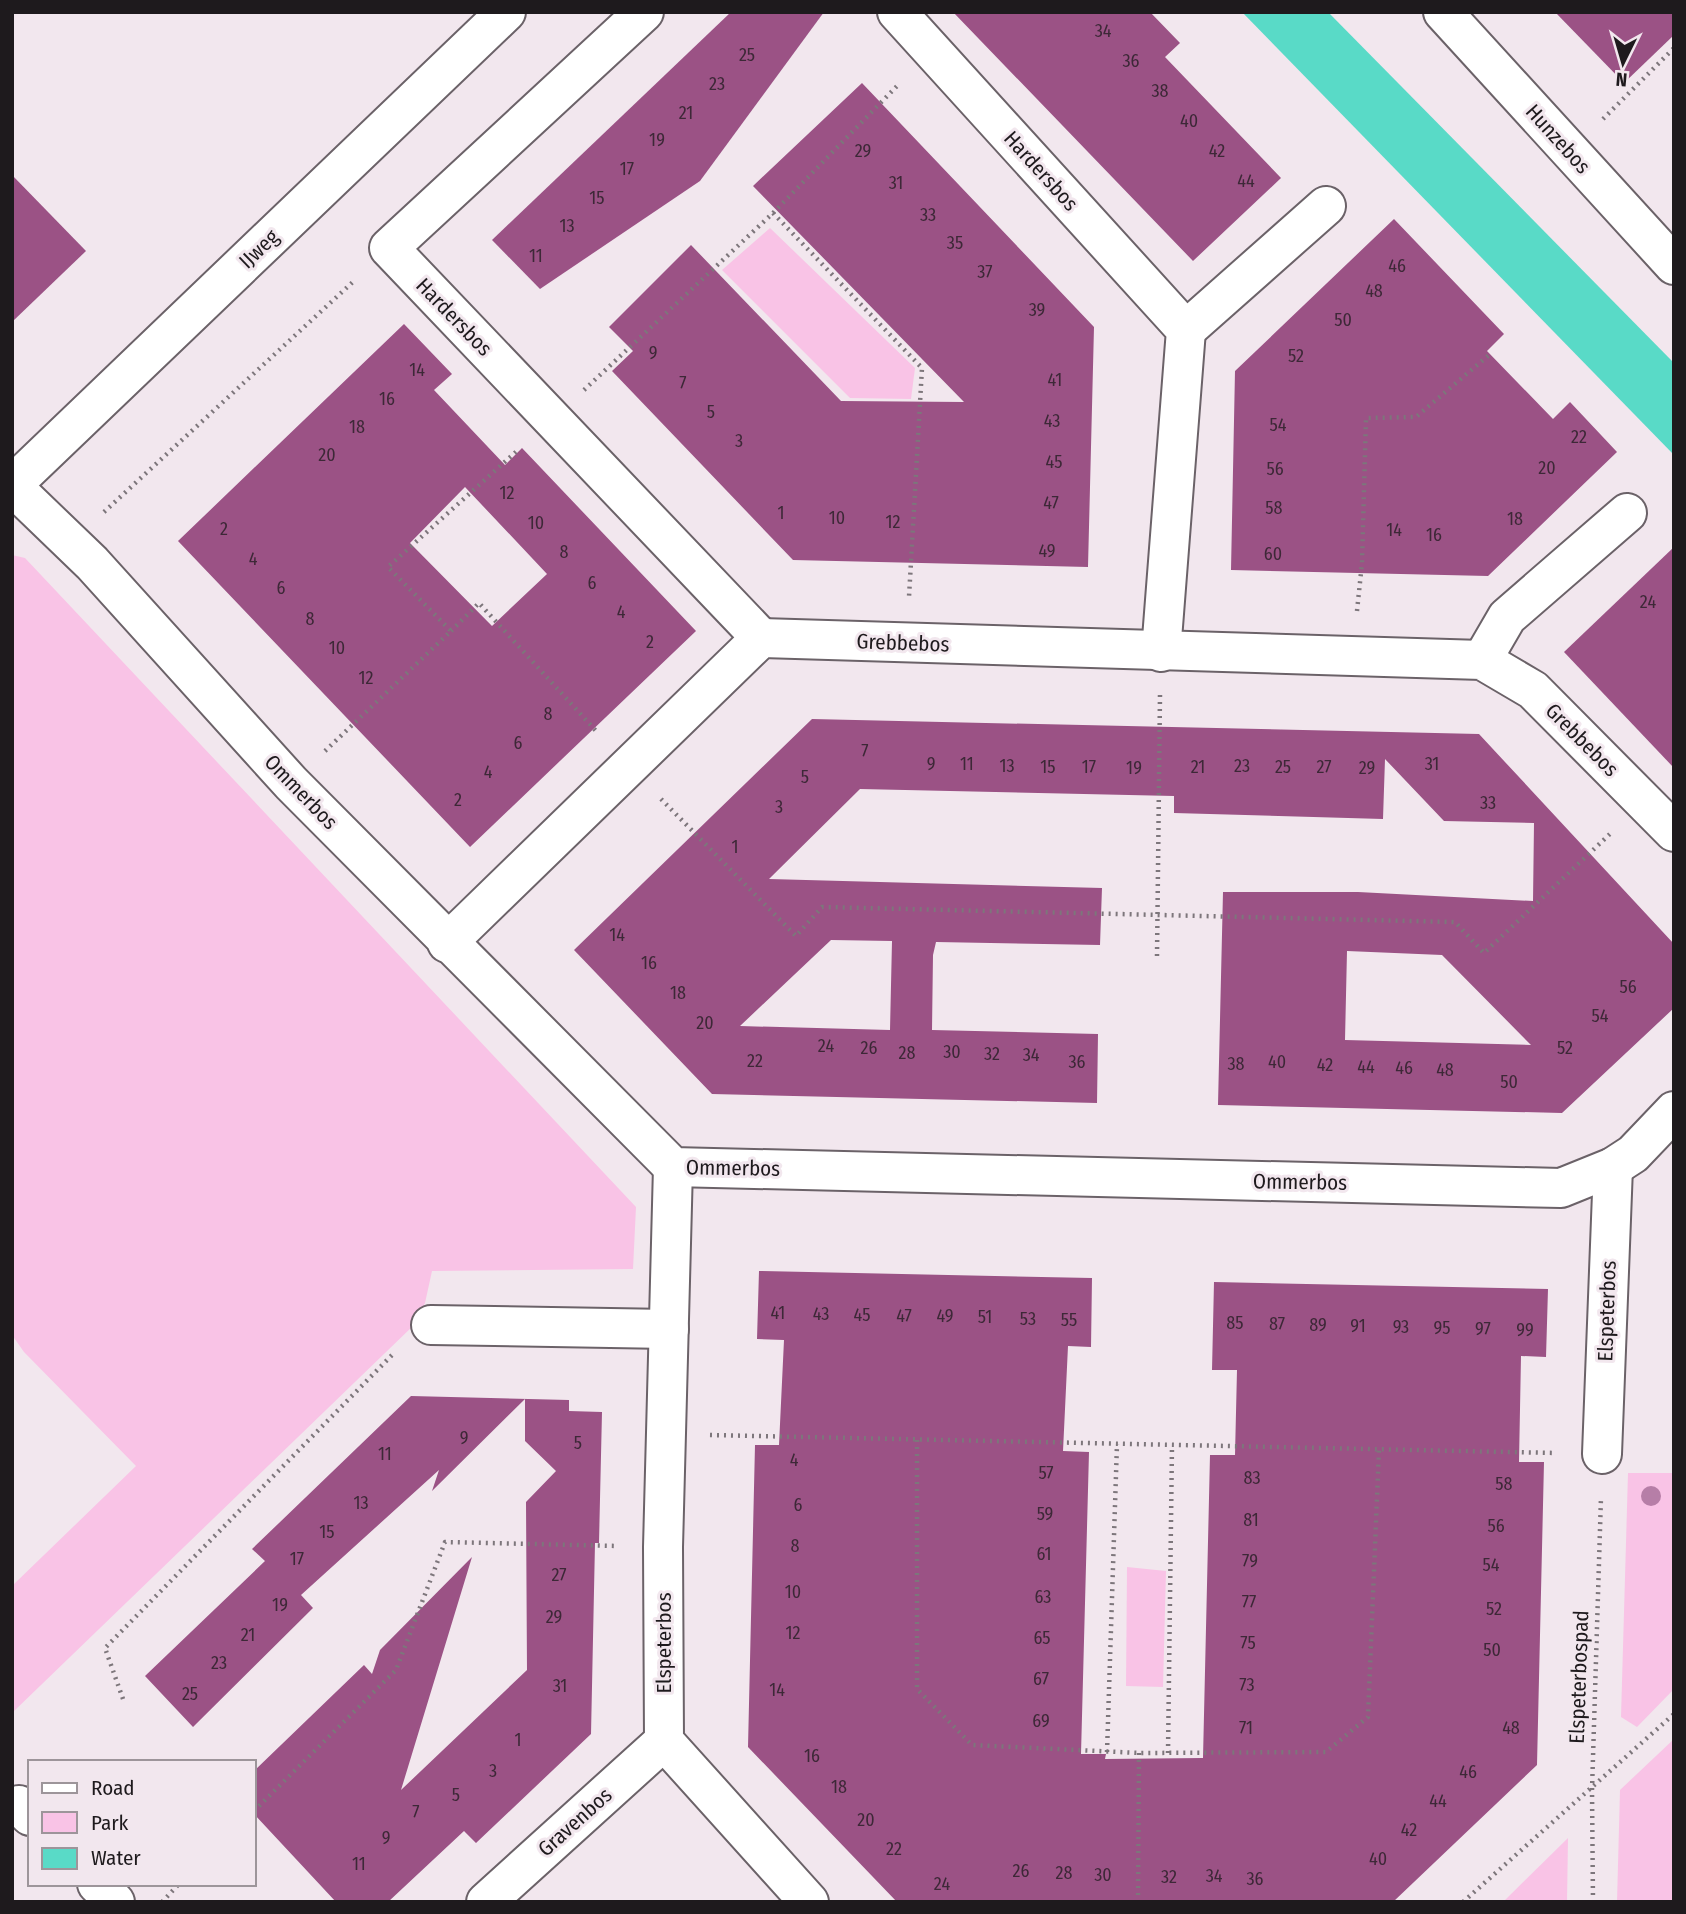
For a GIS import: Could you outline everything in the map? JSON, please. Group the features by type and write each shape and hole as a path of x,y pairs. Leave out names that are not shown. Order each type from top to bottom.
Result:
{"street":[{"name":"IJweg","path":"12,486 506,12"},
{"path":"388,248 644,12"},
{"name":"Hardersbos","path":"897,12 1186,330"},
{"name":"Hunzebos","path":"1443,12 1674,265"},
{"path":"1161,652 1186,330 1326,206"},
{"name":"Hardersbos","path":"388,248 761,638"},
{"name":"Ommerbos","path":"12,486 72,542 291,783 447,943 673,1167 1562,1188 1613,1167 1633,1154 1674,1111"},
{"path":"1482,660 1507,617 1627,513"},
{"path":"447,943 761,638"},
{"name":"Grebbebos","path":"761,638 1482,660 1533,690 1674,832"},
{"name":"Elspeterbos","path":"664,1741 663,1547 673,1167"},
{"name":"Elspeterbos","path":"1602,1454 1613,1167"},
{"path":"431,1325 668,1329"},
{"path":"664,1741 808,1902"},
{"name":"Gravenbos","path":"486,1902 664,1741"},
{"path":"99,1886 115,1902"}],"path":[{"path":"1570,151 1674,48"},
{"path":"773,213 922,368 907,643"},
{"path":"72,542 388,248"},
{"path":"1353,657 1362,563 1366,418 1416,417 1489,355"},
{"path":"451,631 479,603 629,766 796,936 822,907 1455,922 1485,953 1643,802"},
{"path":"1157,956 1161,652"},
{"path":"123,1699 105,1648 418,1329 431,1325"},
{"path":"666,1434 1602,1454"},
{"path":"917,1440 917,1689 972,1745 1139,1753 1326,1752 1368,1717 1379,1449"},
{"path":"1107,1752 1117,1444"},
{"path":"1168,1753 1172,1445"},
{"name":"Elspeterbospad","path":"1593,1902 1592,1790 1602,1454"},
{"path":"256,1809 396,1670 445,1542 663,1547"},
{"path":"1463,1902 1592,1790 1674,1714"},
{"path":"1138,1902 1139,1753"},
{"path":"162,1902 177,1886"}],"green space":[{"path":"770,228 915,368 911,399 850,398 722,270"},
{"path":"12,555 25,558 636,1207 633,1269 432,1271 425,1303 414,1325 12,1713 12,1586 136,1466 24,1352 12,1335"},
{"path":"1628,1473 1674,1473 1674,1689 1637,1727 1621,1717"},
{"path":"1127,1567 1166,1571 1163,1687 1126,1686"},
{"path":"1674,1739 1674,1902 1617,1902 1620,1790"},
{"path":"1568,1838 1567,1902 1503,1902"}],"water":[{"path":"1242,12 1328,12 1674,363 1674,455"}],"building":[{"path":"731,12 824,12 700,181 540,289 492,240"},
{"path":"953,12 1150,12 1180,43 1165,57 1281,178 1193,261"},
{"path":"1555,12 1674,12 1674,35 1624,83"},
{"path":"862,83 1094,327 1088,567 793,560 612,371 633,351 609,327 691,245 841,401 964,402 753,186"},
{"path":"12,175 86,251 12,322"},
{"path":"1394,219 1504,334 1487,351 1553,419 1570,402 1617,452 1488,576 1231,570 1235,371"},
{"path":"404,324 452,374 434,390 505,465 522,448 696,631 470,847 178,541","holes":["465,487 547,574 492,626 410,543"]},
{"path":"1674,547 1674,768 1564,652"},
{"path":"812,719 1479,734 1674,944 1674,1008 1562,1113 1218,1105 1223,892 1358,892 1533,901 1534,823 1444,821 1385,759 1383,819 1174,813 1174,796 860,789 769,879 1102,888 1100,945 936,942 933,955 932,1030 1098,1034 1097,1103 712,1094 574,950","holes":["831,940 892,941 890,1030 740,1026","1347,951 1442,955 1531,1045 1345,1040"]},
{"path":"759,1271 1092,1278 1091,1347 1068,1346 1063,1451 1089,1452 1081,1754 1106,1754 1105,1759 1203,1758 1210,1455 1235,1455 1237,1370 1212,1370 1214,1282 1548,1289 1546,1357 1521,1356 1519,1462 1544,1462 1537,1765 1393,1902 897,1902 748,1747 755,1445 779,1445 784,1340 757,1339"},
{"path":"411,1396 569,1400 569,1411 602,1412 599,1543 595,1543 591,1734 476,1843 464,1831 388,1902 336,1902 256,1816 256,1769 364,1665 372,1674 380,1650 472,1557 401,1790 527,1670 526,1502 556,1471 525,1441 525,1399 432,1491 439,1470 301,1595 313,1608 193,1727 145,1676 265,1561 252,1549"}]}
